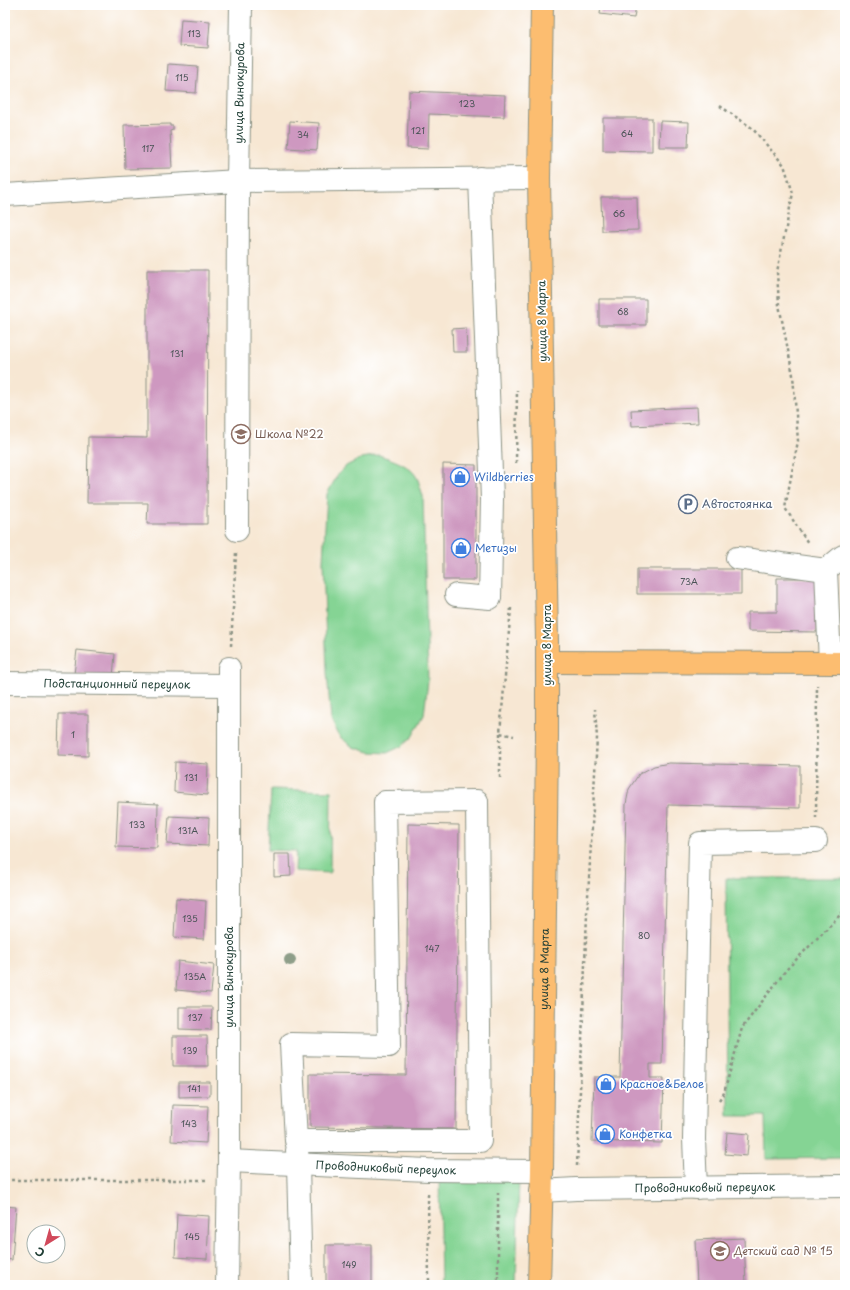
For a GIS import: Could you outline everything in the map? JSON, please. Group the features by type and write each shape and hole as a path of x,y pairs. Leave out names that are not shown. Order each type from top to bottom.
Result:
{"main road":[{"name":"улица 8 Марта","path":"539,1285 542,1181 547,736 539,178 542,5"},
{"path":"547,662 831,663"}],"street":[{"name":"улица Винокурова","path":"237,530 238,181 241,5"},
{"path":"456,595 490,598 492,500 480,178"},
{"path":"5,195 238,181 539,178"},
{"path":"737,558 826,570 845,556"},
{"path":"826,570 831,663"},
{"name":"улица Винокурова","path":"227,1285 229,1170 229,677"},
{"name":"Подстанционный переулок","path":"5,683 229,677"},
{"path":"296,1141 480,1141 476,801 385,802 389,1046 291,1044 296,1141 298,1164 301,1285"},
{"path":"696,1188 694,1139 700,843 816,840"},
{"name":"Проводниковый переулок","path":"229,1170 298,1164 428,1170 498,1170 576,1189 845,1186"}],"path":[{"path":"720,106 752,128 784,165 793,193 777,272 779,305 793,375 798,441 785,508 826,570"},
{"path":"229,677 237,530"},
{"path":"816,840 831,663"},
{"path":"576,1189 587,914 597,738 596,709"},
{"path":"500,733 500,780"},
{"path":"715,1106 724,1093 742,1028 786,970 845,910"},
{"path":"5,1180 229,1170"},
{"path":"428,1170 429,1285"},
{"path":"498,1170 498,1285"}],"green space":[{"path":"379,455 402,464 411,470 418,480 423,496 428,681 424,715 412,737 402,746 387,753 369,752 353,747 340,737 331,720 327,672 323,561 327,494 337,476 346,466 362,458"},
{"path":"271,789 331,791 330,873 295,871 296,851 268,850"},
{"path":"726,878 845,878 845,1158 766,1159 765,1116 728,1116"},
{"path":"439,1175 519,1178 516,1285 441,1285"}],"building":[{"path":"601,5 636,5 634,18 600,14"},
{"path":"181,19 210,21 208,48 179,46"},
{"path":"168,64 198,66 196,93 166,91"},
{"path":"409,91 505,95 504,117 429,114 428,149 407,148"},
{"path":"603,118 652,118 652,151 603,150"},
{"path":"290,121 319,123 317,150 288,148"},
{"path":"660,121 689,122 688,147 659,147"},
{"path":"170,124 170,126 173,126 173,130 170,131 172,168 125,169 124,125"},
{"path":"601,197 637,197 638,230 602,231"},
{"path":"147,270 208,270 207,524 147,524 148,503 87,503 88,437 147,438"},
{"path":"599,299 646,299 646,325 599,325"},
{"path":"466,328 467,352 453,352 452,329"},
{"path":"697,407 698,423 632,426 631,410"},
{"path":"443,464 476,465 476,580 443,580"},
{"path":"637,569 741,569 741,594 637,594"},
{"path":"777,578 818,578 817,632 748,631 748,612 777,612"},
{"path":"77,650 115,654 113,677 74,674"},
{"path":"59,714 88,714 88,756 58,755"},
{"path":"175,762 208,764 207,795 174,792"},
{"path":"669,763 800,766 800,808 668,805 662,1064 650,1064 650,1078 664,1078 662,1143 592,1141 594,1077 620,1077 626,804 629,789 639,774 654,766"},
{"path":"118,802 158,804 157,848 116,847"},
{"path":"169,816 209,818 208,846 167,844"},
{"path":"408,824 459,825 456,1129 310,1127 310,1074 406,1075"},
{"path":"274,854 290,854 291,876 274,877"},
{"path":"176,898 206,901 204,939 174,937"},
{"path":"178,961 214,965 211,993 176,990"},
{"path":"179,1007 212,1007 211,1030 179,1029"},
{"path":"173,1036 207,1036 208,1066 173,1066"},
{"path":"179,1082 210,1082 210,1096 179,1097"},
{"path":"173,1105 208,1106 206,1143 171,1141"},
{"path":"727,1132 749,1134 747,1156 725,1154"},
{"path":"5,1206 16,1207 12,1260 5,1259"},
{"path":"177,1214 209,1216 207,1259 175,1257"},
{"path":"744,1238 746,1285 697,1285 695,1240"},
{"path":"326,1245 372,1245 372,1285 326,1285"}],"place":[{"name":"Школа №22","path":"241,434"},
{"name":"Wildberries","path":"460,477"},
{"name":"Автостоянка","path":"688,504"},
{"name":"Метизы","path":"461,548"},
{"name":"Красное&Белое","path":"606,1084"},
{"name":"Конфетка","path":"605,1134"},
{"name":"Детский сад № 15","path":"720,1251"}]}
